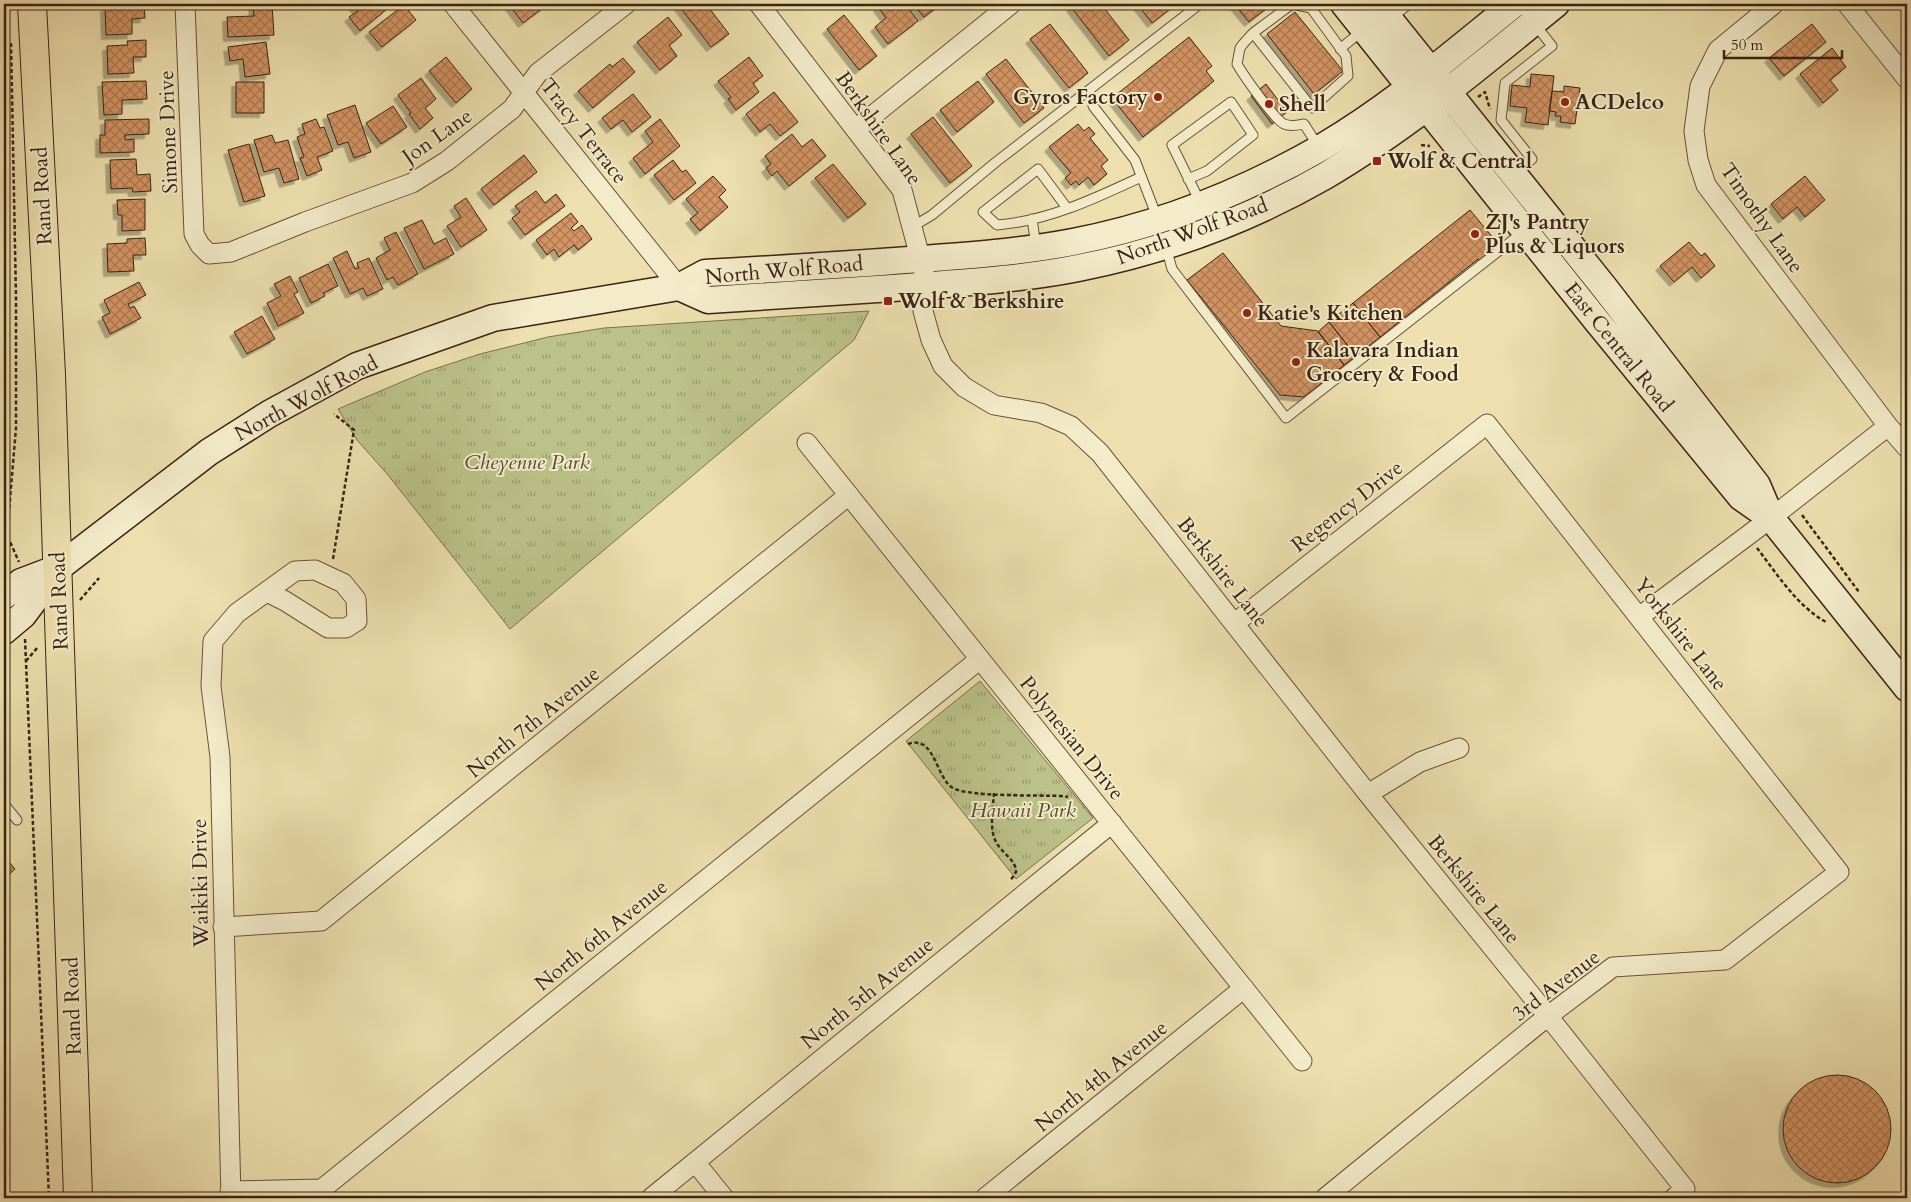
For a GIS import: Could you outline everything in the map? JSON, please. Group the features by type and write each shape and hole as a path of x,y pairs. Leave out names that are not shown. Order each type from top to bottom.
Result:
{"main road":[{"name":"Rand Road","path":"32,4 52,383 78,1198"},
{"name":"East Central Road","path":"1344,4 1741,498 1771,518"},
{"name":"North Wolf Road","path":"4,631 23,615 58,568 209,452 269,414 357,366 493,318 679,287 704,273 921,259 1036,248 1108,234 1158,220 1245,187 1319,148 1376,113 1514,4"},
{"name":"North Wolf Road","path":"679,287 708,300 994,280 1051,273 1107,262 1165,245 1246,216 1298,190 1381,141 1447,91 1526,13 1556,4"},
{"name":"East Central Road","path":"1383,12 1604,287 1757,485 1771,518 1907,688"},
{"name":"North Wolf Road","path":"4,596 21,582 58,568"}],"street":[{"name":"Simone Drive","path":"185,4 194,234 200,245 209,254"},
{"name":"Tracy Terrace","path":"453,4 679,287"},
{"name":"Jon Lane","path":"209,254 230,252 304,222 412,183 447,161 512,109 538,73 626,4"},
{"name":"Berkshire Lane","path":"759,4 902,190 924,272 925,318 931,340 944,366 964,387 994,405 1042,413 1071,426 1100,453 1368,794 1548,1016 1680,1194"},
{"path":"856,129 1011,4"},
{"name":"Timothy Lane","path":"1774,4 1718,50 1700,86 1694,131 1698,160 1706,185 1888,426 1907,448"},
{"path":"1847,4 1907,79"},
{"name":"Regency Drive","path":"1235,624 1487,424"},
{"name":"Yorkshire Lane","path":"1487,424 1839,872"},
{"path":"1639,616 1771,518 1888,426"},
{"name":"Polynesian Drive","path":"807,443 1302,1061"},
{"name":"North 7th Avenue","path":"223,927 322,921 849,495"},
{"name":"Waikiki Drive","path":"230,1195 220,758 211,686 213,642 237,613 266,592 295,571 315,570 343,583 356,599 357,621 346,628 328,628 266,592"},
{"name":"North 6th Avenue","path":"230,1195 322,1189 980,659"},
{"path":"1368,794 1420,762 1459,748"},
{"name":"North 5th Avenue","path":"650,1198 1112,823"},
{"name":"3rd Avenue","path":"1325,1198 1548,1016 1613,966 1726,960 1839,872"},
{"name":"North 4th Avenue","path":"985,1198 1244,988"},
{"path":"695,1162 724,1198"}],"lane":[{"path":"912,227 932,215 996,162 1200,4"},
{"path":"1292,4 1313,6 1346,56 1348,76 1312,108 1304,124 1292,126 1284,124 1250,85 1237,64 1240,48 1253,33 1292,4"},
{"path":"1383,12 1409,4"},
{"path":"1513,174 1532,159 1501,120 1505,83 1552,46 1526,13"},
{"path":"1340,49 1364,29"},
{"path":"1253,33 1312,108"},
{"path":"1188,179 1207,171 1253,135 1231,102 1172,145 1188,179 1201,205"},
{"path":"1093,106 1135,160 1158,220"},
{"path":"1304,124 1319,148"},
{"path":"1067,208 1038,169 984,212 997,225 1016,224 1084,204 1141,176"},
{"path":"1032,219 1036,248"},
{"path":"1165,245 1172,269 1286,418 1525,230"},
{"path":"4,804 17,820"}],"path":[{"path":"11,41 16,297 16,428 7,536 20,565"},
{"path":"330,577 354,430 334,414"},
{"path":"26,661 49,1198"},
{"path":"908,744 914,742 925,746 930,751 945,782 962,792 1061,796 1069,798"},
{"path":"994,794 992,828 994,837 1003,854 1016,867 1016,872 1010,881"}],"green space":[{"name":"Cheyenne Park","path":"869,311 854,340 510,629 388,475 357,440 338,409 425,372 480,354 548,337 604,328"},
{"name":"Hawaii Park","path":"980,681 1093,818 1016,879 906,741"}],"building":[{"path":"126,4 144,4 145,18 132,19 132,34 106,35 105,7 126,6"},
{"path":"253,4 272,4 274,35 228,37 227,17 254,16"},
{"path":"352,4 383,4 387,9 360,31 349,17 358,11"},
{"path":"513,4 548,4 523,23 510,6"},
{"path":"682,4 706,4 729,34 711,47 679,6"},
{"path":"882,4 905,4 918,21 888,44 875,27 886,18 878,7"},
{"path":"913,4 941,4 924,17"},
{"path":"1075,4 1101,4 1129,40 1109,56 1071,7"},
{"path":"1137,4 1172,4 1174,6 1152,23"},
{"path":"1234,4 1272,4 1249,22"},
{"path":"404,5 416,20 382,47 369,32"},
{"name":"Shell","path":"1295,12 1343,71 1314,94 1267,34"},
{"path":"844,15 877,56 859,70 827,29"},
{"path":"668,17 682,35 669,45 677,56 660,70 637,42"},
{"path":"1050,24 1088,73 1069,88 1030,39"},
{"path":"1812,24 1826,42 1784,76 1769,58"},
{"path":"1189,37 1212,66 1206,71 1214,81 1143,137 1112,98"},
{"path":"146,40 146,57 133,57 134,73 108,74 107,46 128,45 127,41"},
{"path":"266,42 270,74 245,77 243,59 230,61 228,47"},
{"path":"1832,48 1846,67 1830,80 1838,90 1823,103 1800,74"},
{"path":"446,57 472,89 456,103 429,71"},
{"path":"749,57 763,76 753,83 759,92 736,110 728,99 731,97 718,81"},
{"path":"623,58 635,72 593,108 578,91 610,64 612,67"},
{"path":"1006,59 1044,108 1024,123 986,74"},
{"path":"1531,74 1554,76 1548,125 1525,122 1527,108 1510,106 1512,85 1530,87"},
{"path":"421,78 436,99 425,108 433,118 420,129 398,95"},
{"path":"146,81 147,99 122,100 122,114 104,115 102,82"},
{"path":"978,81 994,102 957,132 940,110"},
{"path":"236,82 264,82 264,113 236,113"},
{"name":"Shell","path":"1266,84 1287,112 1272,124 1251,96"},
{"name":"ACDelco","path":"1564,86 1580,88 1575,124 1560,122 1561,116 1555,116 1556,112 1549,111 1552,91 1564,92"},
{"path":"774,92 798,122 780,136 770,124 760,132 746,114"},
{"path":"633,94 651,117 632,132 623,120 611,129 602,118"},
{"path":"355,105 371,152 354,158 348,142 338,145 327,115"},
{"path":"393,106 407,127 381,144 366,123"},
{"path":"933,117 972,166 950,183 911,134"},
{"path":"149,119 149,134 125,135 125,140 134,139 134,152 100,153 100,135 105,135 105,120"},
{"path":"316,119 320,128 324,127 333,151 317,157 322,170 307,176 300,158 304,157 297,137 305,134 302,124"},
{"path":"660,119 680,146 645,174 633,158 653,142 645,131"},
{"path":"1078,124 1084,131 1089,127 1095,134 1090,138 1108,160 1101,166 1107,174 1094,185 1088,177 1079,185 1076,181 1071,185 1065,178 1071,173 1049,147"},
{"path":"792,134 802,147 812,139 826,156 789,186 777,171 772,176 766,168 771,164 765,156"},
{"path":"272,135 275,143 288,140 299,179 284,183 279,168 264,172 254,140"},
{"path":"249,144 265,196 244,202 228,150"},
{"path":"524,155 537,172 494,205 481,189"},
{"path":"136,159 137,175 150,174 151,191 133,192 132,188 111,189 110,160"},
{"path":"673,160 682,172 686,170 696,183 674,200 654,175"},
{"path":"833,164 866,204 848,218 815,178"},
{"path":"713,176 726,190 719,197 728,207 700,231 690,219 698,213 686,199"},
{"path":"1805,176 1825,200 1805,217 1797,207 1783,219 1771,204"},
{"path":"536,191 545,203 556,194 565,206 525,235 512,218 520,212 515,206"},
{"path":"466,198 487,230 461,247 447,226 461,217 454,206"},
{"path":"145,199 145,230 122,231 122,215 118,215 117,200"},
{"path":"1470,210 1499,245 1480,261 1478,259 1380,337 1353,303"},
{"path":"571,213 578,222 571,228 574,231 582,225 592,239 578,250 574,245 559,257 554,249 547,255 536,240"},
{"path":"422,220 434,244 446,238 454,254 424,269 404,228"},
{"path":"396,232 418,274 398,285 393,277 387,280 376,258 390,250 384,238"},
{"path":"145,238 146,255 133,255 134,271 108,272 107,244 127,243 127,239"},
{"path":"1689,242 1701,256 1705,253 1715,266 1701,278 1692,267 1674,282 1660,266"},
{"path":"347,251 355,269 359,268 357,263 369,258 383,289 367,296 363,288 350,294 333,258"},
{"path":"1223,253 1281,326 1318,331 1344,365 1304,397 1280,395 1187,280"},
{"path":"328,264 338,286 323,293 325,296 311,303 299,278"},
{"path":"290,276 298,292 294,294 304,313 278,326 267,303 281,296 274,284"},
{"path":"139,282 146,295 128,304 130,308 134,306 141,318 110,334 102,317 110,313 104,300"},
{"path":"1353,303 1380,337 1356,356 1329,322"},
{"path":"262,316 275,339 247,354 234,332"},
{"path":"1329,322 1356,356 1344,365 1318,332"},
{"path":"4,856 15,869 4,879"},
{"path":"1837,1075 1858,1079 1875,1091 1887,1108 1891,1129 1887,1150 1875,1167 1858,1179 1837,1183 1816,1179 1799,1167 1787,1150 1783,1129 1787,1108 1799,1091 1816,1079"}],"place":[{"name":"Gyros Factory","path":"1158,97"},
{"name":"ACDelco","path":"1565,102"},
{"name":"Shell","path":"1269,104"},
{"name":"Wolf & Central","path":"1377,161"},
{"name":"ZJ's Pantry Plus & Liquors","path":"1475,234"},
{"name":"Wolf & Berkshire","path":"888,301"},
{"name":"Katie's Kitchen","path":"1247,313"},
{"name":"Kalavara Indian Grocery & Food","path":"1296,362"}]}
